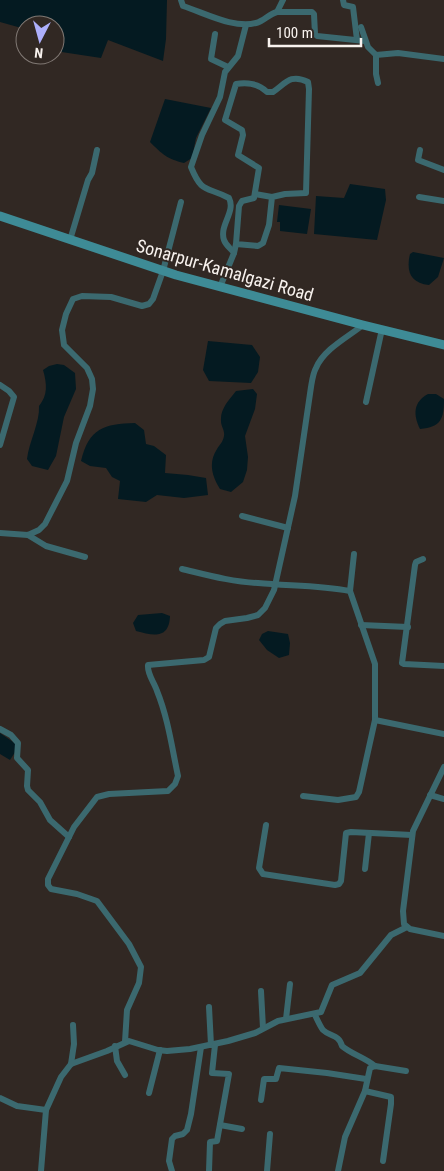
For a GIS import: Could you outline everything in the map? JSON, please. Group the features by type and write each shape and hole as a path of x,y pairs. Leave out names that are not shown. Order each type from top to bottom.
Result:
{"main road":[{"name":"Sonarpur-Kamalgazi Road","path":"0,216 163,271 444,345"}],"street":[{"path":"181,0 183,6 246,25 264,20 272,13 277,12 312,12 314,14 315,34 317,36 365,41"},
{"path":"277,12 283,0"},
{"path":"343,0 344,4 353,8 357,40"},
{"path":"234,253 227,246 223,237 224,224 229,216 231,202 229,198 201,186 197,182 191,167 202,135 220,97 225,72 236,61 238,56 246,25"},
{"path":"361,27 370,51 376,56 398,53 444,58"},
{"path":"215,34 211,60 228,67"},
{"path":"376,56 378,83"},
{"path":"220,287 234,253 239,206 242,201 254,198 259,168 238,155 243,136 242,130 225,120 236,84 254,84 262,87 267,92 272,92 287,80 303,80 308,82 306,193 272,197 255,194"},
{"path":"70,240 88,180 92,173 97,150"},
{"path":"420,150 418,160 444,170"},
{"path":"236,244 258,246 263,243 272,197"},
{"path":"419,197 444,202"},
{"path":"28,535 39,530 45,524 56,505 66,481 76,443 90,406 93,389 92,379 87,368 64,345 62,330 66,314 73,299 82,296 111,297 142,306 149,304 153,299 163,271 181,202"},
{"path":"126,1042 127,1010 139,983 142,972 141,967 129,944 97,901 77,894 51,889 48,885 50,874 74,827 97,797 109,794 158,793 168,791 176,784 178,776 166,718 161,701 148,672 148,665 199,662 209,657 216,628 220,624 225,621 248,618 262,611 270,599 295,496 315,369 321,359 363,325"},
{"path":"366,402 382,329"},
{"path":"0,385 14,397 0,445"},
{"path":"242,516 288,528"},
{"path":"0,533 28,535 46,546 86,557"},
{"path":"303,796 338,800 358,795 375,720 375,664 350,591 354,554"},
{"path":"423,559 416,562 415,565 402,663 444,666"},
{"path":"182,569 235,580 330,587 350,591"},
{"path":"361,625 408,627"},
{"path":"375,720 444,734"},
{"path":"0,730 11,736 18,743 17,758 28,770 28,790 40,802 50,820 69,837"},
{"path":"444,767 412,835 403,912 403,921 407,927 414,931 444,936"},
{"path":"430,795 444,799"},
{"path":"266,825 260,872 335,885 341,881 346,833 412,835"},
{"path":"364,869 369,833"},
{"path":"71,1064 126,1042 134,1042 160,1050 201,1047 239,1038 286,1019 315,1015 324,1008 332,985 360,973 391,935 407,927"},
{"path":"286,1019 290,984"},
{"path":"261,991 262,1028"},
{"path":"208,1171 210,1142 217,1141 229,1074 212,1073 213,1045 209,1007"},
{"path":"315,1015 322,1029 336,1036 347,1050 365,1058 375,1066 406,1071"},
{"path":"41,1171 46,1110 61,1077 71,1064 74,1044 73,1025"},
{"path":"115,1046 117,1061 125,1075"},
{"path":"172,1171 169,1161 172,1139 187,1130 201,1047"},
{"path":"149,1093 160,1050"},
{"path":"338,1171 345,1137 364,1092 370,1068 375,1066"},
{"path":"261,1100 264,1079 276,1080 279,1068 366,1079"},
{"path":"364,1092 390,1097 391,1104 383,1161"},
{"path":"0,1098 21,1107 46,1110"},
{"path":"220,1125 242,1129"},
{"path":"267,1171 270,1134"}],"water":[{"path":"0,0 167,0 166,39 163,61 108,40 101,58 65,53 65,15 15,15 15,26 0,22"},
{"path":"165,99 211,108 196,138 192,158 184,163 165,156 150,142"},
{"path":"350,184 385,189 386,200 377,240 314,234 316,196 344,198"},
{"path":"279,205 311,209 307,234 280,231 280,222 277,222"},
{"path":"413,252 444,258 438,277 429,285 417,282 409,271 410,254"},
{"path":"208,341 252,345 260,357 258,372 251,383 209,381 203,370"},
{"path":"57,364 64,365 75,373 76,389 64,417 56,456 48,470 32,466 27,459 38,419 39,406 45,393 46,385 43,370"},
{"path":"253,389 257,394 255,409 245,436 248,457 247,470 243,482 231,492 220,489 212,469 214,454 224,436 221,417 225,405 236,391"},
{"path":"428,394 436,394 444,399 442,417 437,424 420,429 416,419 416,409 419,401"},
{"path":"135,423 144,430 146,444 154,446 166,455 165,473 206,478 208,495 184,498 157,495 146,502 118,499 120,481 112,477 106,468 90,466 81,461 88,441 99,430 115,425"},
{"path":"162,613 170,616 167,629 164,632 154,635 136,631 133,623 138,615"},
{"path":"268,631 288,634 290,643 289,655 279,658 267,650 259,640 262,634"},
{"path":"0,733 19,746 10,760 0,754"}]}
